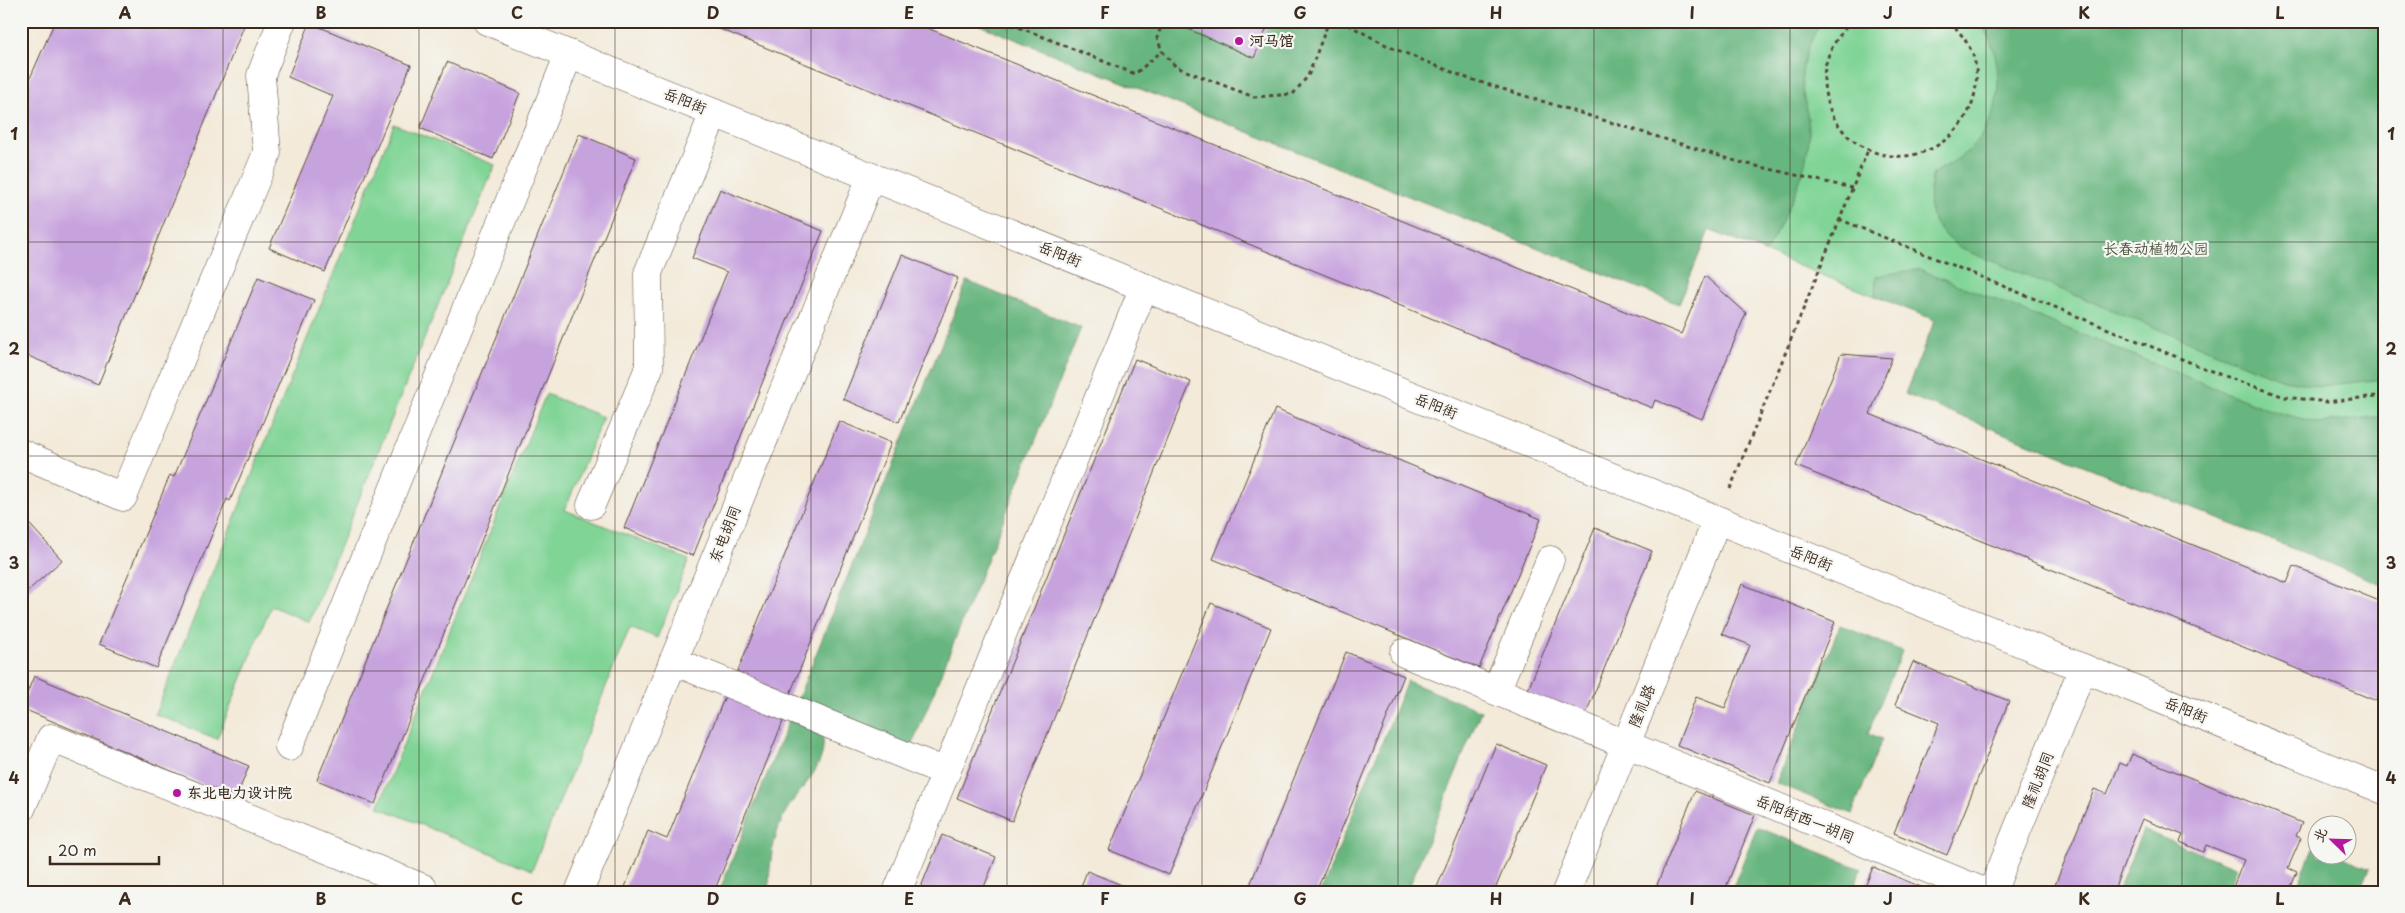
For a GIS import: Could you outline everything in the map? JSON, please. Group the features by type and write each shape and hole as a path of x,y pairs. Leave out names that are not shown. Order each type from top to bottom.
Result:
{"street":[{"path":"23,458 123,497 267,154 261,75 282,21"},
{"name":"岳阳街","path":"487,21 2384,790"},
{"path":"289,747 569,54"},
{"path":"591,505 649,368 648,273 714,113"},
{"name":"东电胡同","path":"579,892 871,177"},
{"path":"897,892 1144,287"},
{"name":"隆礼路","path":"1566,892 1717,520"},
{"path":"1496,691 1550,560"},
{"name":"岳阳街西一胡同","path":"1404,653 1984,892"},
{"path":"674,661 946,772"},
{"name":"隆礼胡同","path":"1992,892 2083,668"},
{"path":"21,809 51,738 422,888 421,892"}],"path":[{"path":"1004,21 1135,74 1162,51"},
{"path":"1163,21 1157,38 1162,51 1176,67 1254,97 1293,94 1308,76 1329,21"},
{"path":"1341,21 1390,47 1467,78 1740,162 1852,188"},
{"path":"1852,21 1839,34 1829,51 1824,70 1824,89 1828,108 1838,125 1851,139 1868,150 1897,156 1926,152 1944,143 1958,129 1969,113 1975,94 1976,74 1972,54 1963,36 1949,21"},
{"path":"1717,520 1868,150"},
{"path":"1839,220 2220,375 2285,397 2327,402 2384,395"}],"green space":[{"name":"长春动植物公园","path":"970,21 2384,21 2384,585 1905,394 1935,320 1709,230 1679,304"},
{"path":"970,21 1821,21 1812,38 1803,65 1802,84 1809,127 1807,154 1799,184 1780,225 1766,252 1709,230 1679,304"},
{"path":"1979,21 2384,21 2384,379 2319,386 2283,380 1962,249 1951,240 1936,225 1932,217 1929,198 1930,186 1933,173 1970,149 1985,130 1992,115 1998,83 1997,67 1988,35"},
{"path":"394,124 495,165 309,622 271,606 217,739 155,714"},
{"path":"1919,269 2272,411 2318,423 2384,416 2384,585 1905,394 1935,320 1875,296 1876,276"},
{"path":"967,281 1081,328 911,748 797,701"},
{"path":"546,394 603,417 565,510 689,560 657,638 630,627 532,870 378,807"},
{"path":"1840,625 1902,651 1868,733 1882,739 1852,814 1776,783"},
{"path":"1407,681 1481,711 1407,892 1321,892"},
{"path":"789,720 822,733 823,745 817,767 789,806 779,826 772,854 769,892 719,892"},
{"path":"1757,827 1861,869 1852,892 1731,892"},
{"path":"2143,830 2237,868 2227,892 2117,892"},
{"path":"2308,860 2308,866 2358,866 2358,863 2370,868 2360,892 2295,892"}],"building":[{"path":"55,21 246,21 98,385 21,353 21,99"},
{"path":"700,21 910,21 1681,334 1705,276 1746,313 1702,419 1655,400 1652,408"},
{"name":"河马馆","path":"1180,21 1270,21 1254,58 1179,25"},
{"path":"310,23 411,65 325,272 269,248 333,96 288,77"},
{"path":"447,62 520,93 493,159 420,128"},
{"path":"579,134 636,158 375,804 317,780"},
{"path":"720,189 823,231 693,556 624,528 727,272 692,258"},
{"path":"902,255 958,278 899,422 843,399"},
{"path":"258,277 314,300 230,501 227,499 156,668 99,644 170,475 174,477"},
{"path":"1841,354 1892,358 1870,414 2287,583 2294,566 2384,603 2384,704 1796,466"},
{"path":"1135,359 1191,382 1012,821 957,798"},
{"path":"1275,409 1541,519 1479,668 1213,559"},
{"path":"839,421 891,443 788,699 735,678"},
{"path":"23,517 62,560 21,597 21,519"},
{"path":"1595,528 1652,551 1585,716 1527,692"},
{"path":"1742,584 1835,622 1770,783 1677,745 1696,697 1725,708 1750,645 1722,634"},
{"path":"1211,603 1271,628 1169,875 1109,850"},
{"path":"1346,652 1404,676 1316,892 1247,892"},
{"path":"1913,662 2009,701 1947,855 1894,833 1939,723 1895,705"},
{"path":"34,676 249,766 236,798 21,708"},
{"path":"727,691 786,714 714,892 623,892 648,831 667,839"},
{"path":"1496,744 1546,765 1494,892 1435,892"},
{"path":"2132,754 2302,823 2296,836 2301,838 2288,868 2297,872 2289,892 2231,892 2244,860 2206,845 2203,852 2180,842 2183,835 2142,819 2113,892 2058,892 2053,890 2094,789 2107,794 2120,763 2127,766"},
{"path":"1695,791 1755,815 1724,892 1654,892"},
{"path":"942,835 996,857 982,892 919,892"},
{"path":"1873,867 1933,892 1863,892"},
{"path":"1087,871 1139,892 1079,892"}],"place":[{"name":"河马馆","path":"1239,41"},
{"name":"东北电力设计院","path":"177,793"}]}
